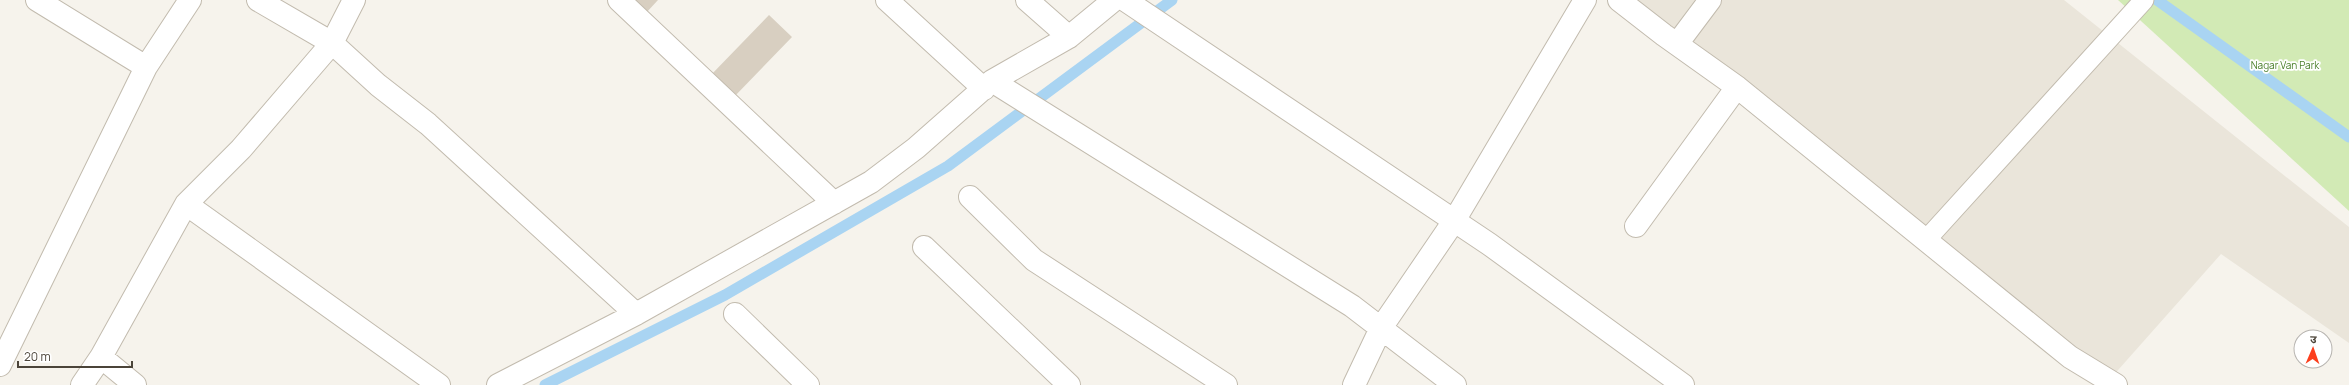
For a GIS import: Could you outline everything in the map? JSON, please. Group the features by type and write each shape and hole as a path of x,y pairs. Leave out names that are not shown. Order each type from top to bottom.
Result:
{"street":[{"path":"37,0 146,67"},
{"path":"0,365 146,67 190,0"},
{"path":"258,0 332,43 378,85 428,124 636,314"},
{"path":"82,385 101,357 186,204 241,149 332,43 354,0"},
{"path":"619,0 834,203"},
{"path":"886,0 993,86 1043,114 1352,306 1455,385"},
{"path":"1027,0 1069,38"},
{"path":"498,385 636,314 871,182 993,86 1069,38 1114,0"},
{"path":"1354,385 1381,328 1454,221 1585,0"},
{"path":"1619,0 1737,87 2070,357 2106,383"},
{"path":"1677,44 1710,0"},
{"path":"1130,3 1158,24 1454,221 1683,385"},
{"path":"1636,226 1737,87"},
{"path":"970,197 1034,260 1226,385"},
{"path":"186,204 438,385"},
{"path":"924,247 1069,385"},
{"path":"735,314 808,385"},
{"path":"101,357 135,385"}],"lane":[{"path":"1926,240 2144,0"}],"shaded area":[{"path":"1635,0 2064,0 2349,227 2349,343 2333,332 2333,329 2329,329 2221,254 2111,378"}],"green space":[{"name":"Nagar Van Park","path":"2118,0 2349,0 2349,211"}],"building":[{"path":"632,0 658,0 646,13"},
{"path":"769,15 792,37 733,98 710,76"}],"waterway":[{"path":"545,385 725,295 948,166 1172,0"},
{"path":"2157,0 2349,137"}]}
